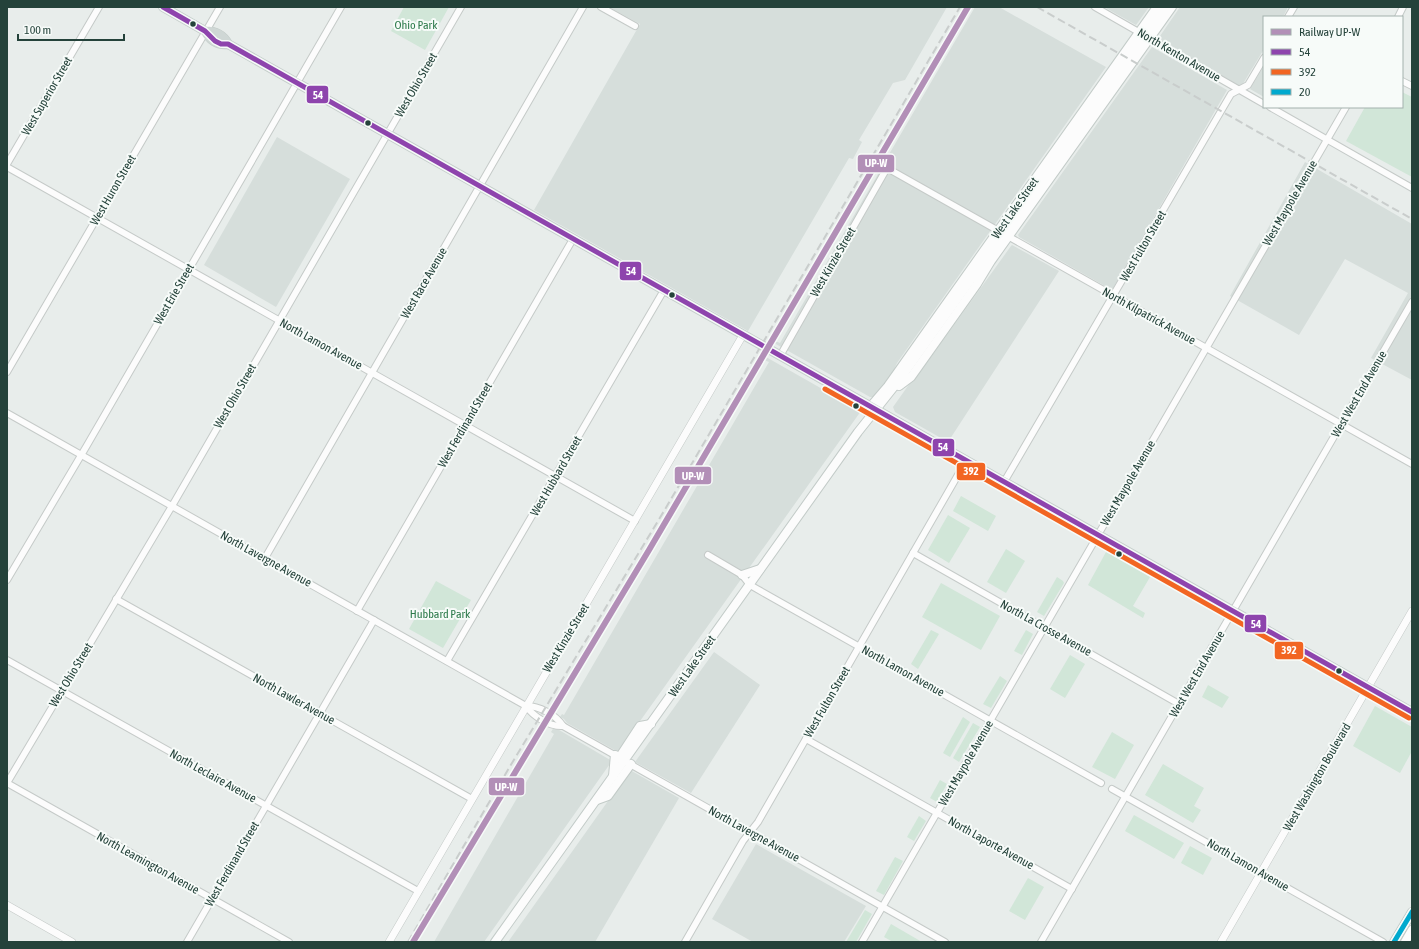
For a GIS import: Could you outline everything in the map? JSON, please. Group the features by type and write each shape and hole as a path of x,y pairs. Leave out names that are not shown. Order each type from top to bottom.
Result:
{"main road":[{"path":"163,7 205,31 213,31 224,38 228,44 1412,712"},
{"name":"West Lake Street","path":"1145,36 1157,7"},
{"name":"West Lake Street","path":"873,408 890,393 1165,7"},
{"name":"West Lake Street","path":"1145,36 1172,7"},
{"name":"West Lake Street","path":"495,942 750,585 858,432 897,373 1004,234"},
{"path":"742,575 760,569"},
{"path":"597,800 608,796 640,726 650,724"},
{"path":"1394,942 1412,912"},
{"path":"1405,942 1412,930"}],"street":[{"name":"West Superior Street","path":"7,165 99,7"},
{"name":"West Huron Street","path":"7,372 220,7"},
{"name":"West Erie Street","path":"7,580 341,7"},
{"name":"West Ohio Street","path":"7,783 172,506 461,7"},
{"name":"West Race Avenue","path":"264,558 583,7"},
{"path":"601,7 634,26"},
{"name":"North Kenton Avenue","path":"1095,7 1263,103"},
{"path":"1289,16 1294,7"},
{"path":"1399,16 1404,7"},
{"name":"West Fulton Street","path":"1004,482 1231,94 1248,85 1263,60"},
{"path":"1403,82 1412,86"},
{"path":"1272,108 1412,188"},
{"name":"West Maypole Avenue","path":"862,942 1345,108"},
{"name":"North Lamon Avenue","path":"7,165 635,521"},
{"name":"North Kilpatrick Avenue","path":"887,168 1412,464"},
{"name":"West Kinzie Street","path":"780,356 887,168"},
{"name":"West Ferdinand Street","path":"357,611 573,239"},
{"name":"West Hubbard Street","path":"447,661 664,290"},
{"name":"West West End Avenue","path":"1041,942 1412,302"},
{"name":"West Kinzie Street","path":"389,942 743,335"},
{"name":"North Lavergne Avenue","path":"7,413 526,706 535,706 558,719 563,726 945,942"},
{"name":"West Fulton Street","path":"685,942 743,841 758,822 966,461"},
{"name":"North La Crosse Avenue","path":"912,553 1179,704"},
{"name":"North Lamon Avenue","path":"708,555 742,575 750,585 1101,783"},
{"name":"North Lawler Avenue","path":"116,599 472,799"},
{"name":"West Washington Boulevard","path":"1221,942 1412,611"},
{"name":"West Ferdinand Street","path":"187,942 374,620"},
{"name":"North Leclaire Avenue","path":"7,660 418,891"},
{"name":"North Laporte Avenue","path":"806,739 1072,889"},
{"name":"North Leamington Avenue","path":"7,783 289,942"},
{"name":"North Lamon Avenue","path":"1112,789 1383,942"},
{"path":"7,905 72,942"}],"shaded area":[{"path":"609,7 947,7 905,80 893,83 859,140 862,142 853,159 849,158 748,331 534,210 640,24"},
{"path":"975,7 999,7 1106,67 897,363 891,376 875,397 870,397 774,343 775,341 780,343 878,174 876,173 886,156 888,156"},
{"path":"1104,7 1149,7 1136,25"},
{"path":"1180,7 1288,7 1284,16 1263,16 1263,51 1241,87 1159,39"},
{"path":"1152,47 1227,90 1112,290 1019,237 1018,235"},
{"path":"1263,68 1263,96 1250,89"},
{"path":"277,137 350,179 276,307 204,265"},
{"path":"1305,162 1412,224 1412,380 1371,358 1408,293 1345,259 1299,335 1230,296"},
{"path":"1012,245 1059,271 948,442 895,412 893,407 910,383 918,375"},
{"path":"766,357 861,411 618,752 567,723 560,717 562,714 564,715 769,362 764,360"},
{"path":"714,652 760,685 691,793 635,762"},
{"path":"554,727 612,761 484,942 434,942 554,734 551,732"},
{"path":"630,770 679,798 595,942 508,942"},
{"path":"756,844 866,906 844,942 753,942 712,919"}],"green space":[{"name":"Ohio Park","path":"404,7 449,7 425,50 391,31"},
{"path":"1403,92 1412,97 1412,177 1346,141 1364,108 1403,108"},
{"path":"961,496 996,516 988,531 953,511"},
{"path":"948,515 970,528 949,563 928,550"},
{"path":"1006,549 1025,561 1006,593 987,582"},
{"path":"1106,552 1150,577 1133,606 1145,613 1143,618 1088,585"},
{"path":"1057,577 1064,583 1044,616 1037,612"},
{"name":"Hubbard Park","path":"436,581 471,600 443,648 409,629"},
{"path":"941,583 1000,616 981,650 922,617"},
{"path":"931,630 939,634 918,669 911,664"},
{"path":"1026,630 1033,634 1022,655 1014,651"},
{"path":"1070,655 1085,664 1065,698 1050,689"},
{"path":"1000,676 1007,681 991,708 983,704"},
{"path":"1208,685 1229,697 1222,708 1202,697"},
{"path":"1375,706 1412,727 1412,751 1400,773 1353,746"},
{"path":"963,717 970,722 950,757 943,753"},
{"path":"973,723 980,727 959,762 953,758"},
{"path":"1112,732 1134,745 1115,779 1092,767"},
{"path":"1163,764 1204,788 1194,806 1201,810 1193,823 1145,795"},
{"path":"940,780 947,784 937,802 930,798"},
{"path":"1134,815 1184,843 1174,859 1125,831"},
{"path":"919,816 926,821 914,841 907,837"},
{"path":"1190,846 1212,858 1203,875 1181,863"},
{"path":"895,857 903,861 884,895 876,891"},
{"path":"1028,878 1044,887 1025,920 1009,911"},
{"path":"865,910 872,914 856,942 846,942"},
{"path":"891,924 922,942 893,942 884,937"}],"railway":[{"path":"408,942 509,768 664,511 960,7"},
{"path":"1037,7 1412,219"}],"rail line":[{"name":"UP-W","path":"413,942 649,550 968,7"}],"transit line":[{"name":"54","path":"163,7 205,31 215,41 221,44 228,44 1412,712"},
{"name":"392","path":"825,389 1409,718"},
{"name":"20","path":"1394,942 1412,912"}]}
